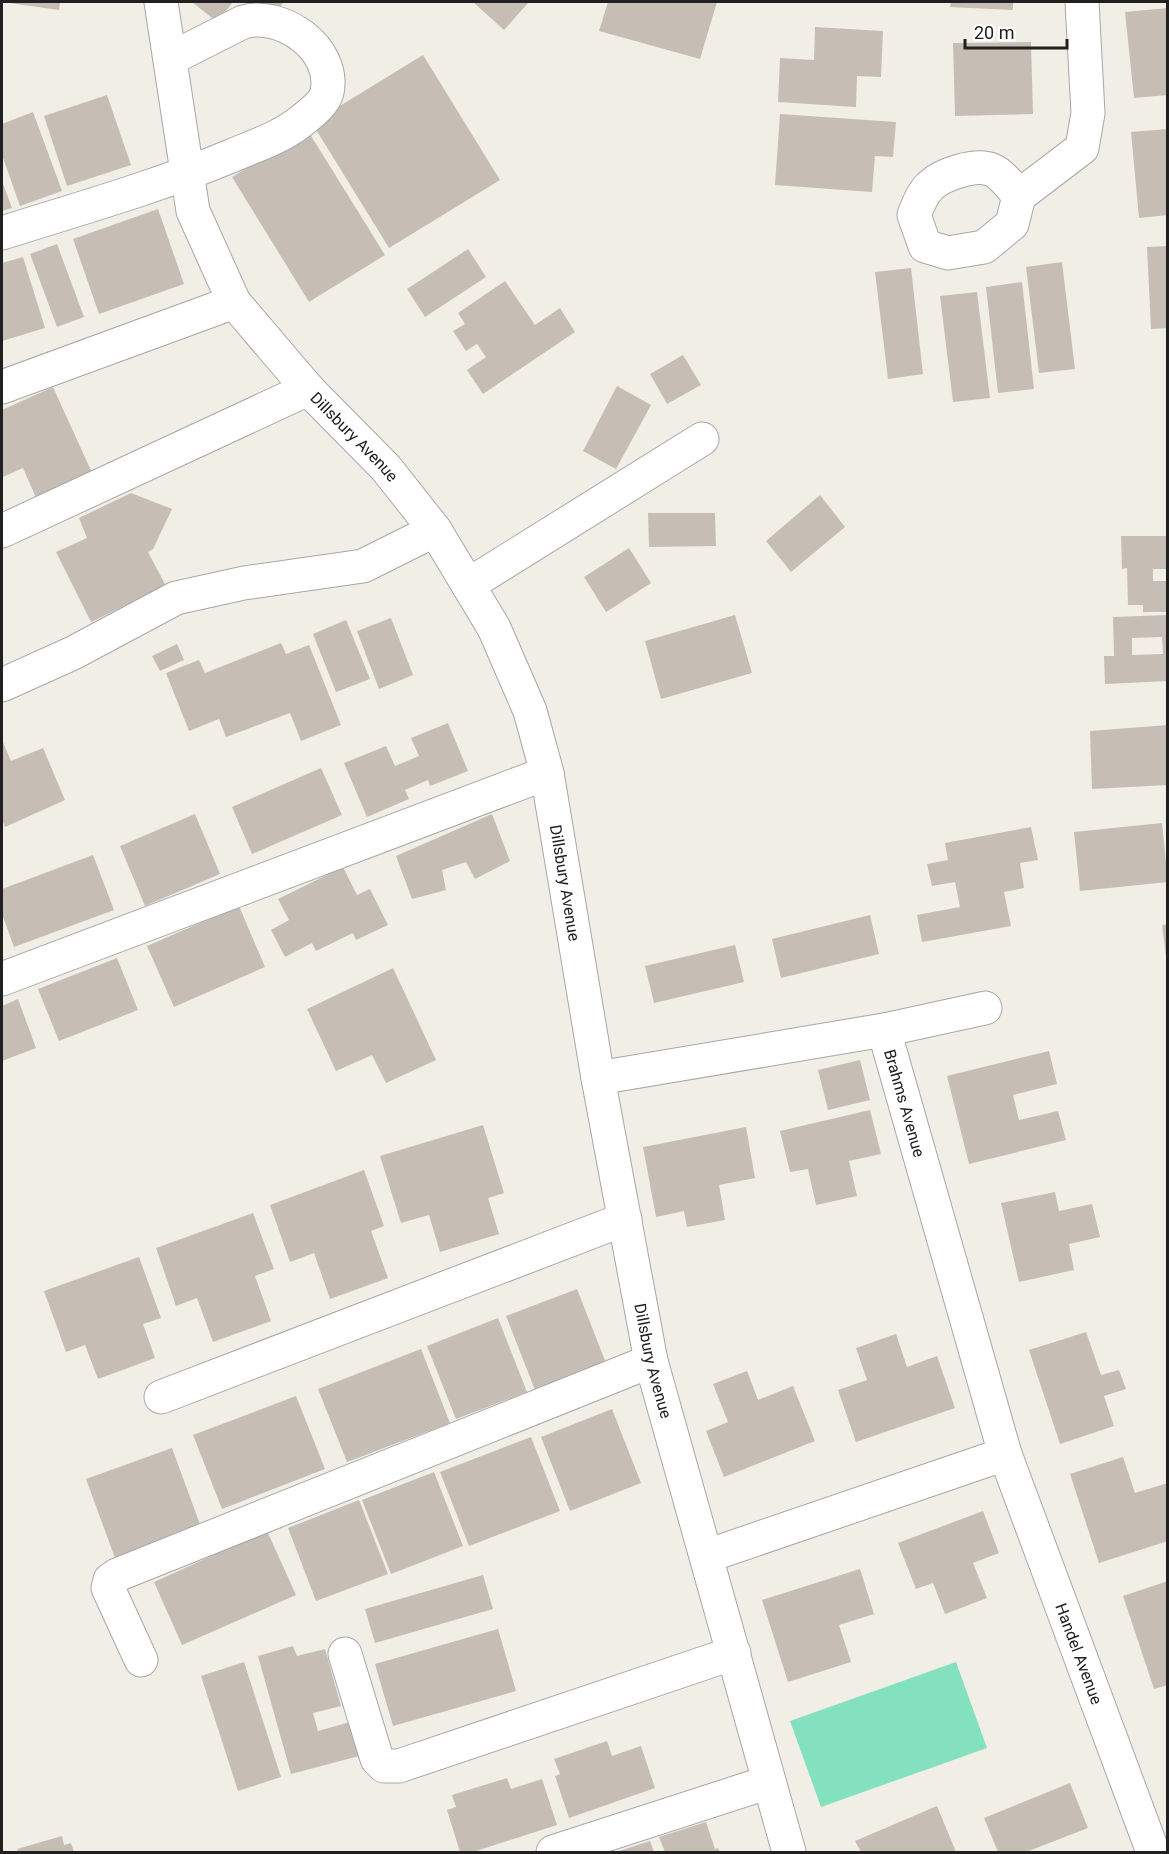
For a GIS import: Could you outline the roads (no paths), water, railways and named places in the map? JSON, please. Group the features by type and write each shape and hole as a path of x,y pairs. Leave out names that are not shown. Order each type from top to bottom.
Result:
{"street":[{"name":"Dillsbury Avenue","path":"161,2 193,210 234,302 308,389 386,468 435,530 494,628 530,711 547,773 598,1078 651,1361 789,1852"},
{"path":"1019,196 1082,148 1088,113 1082,2"},
{"path":"2,233 187,174 278,136 300,122 318,106 327,93 327,75 322,60 298,32 283,23 265,20 243,22 170,59"},
{"path":"2,387 234,302"},
{"path":"2,531 308,389"},
{"path":"468,585 702,439"},
{"path":"2,685 73,652 176,598 244,583 363,566 435,530"},
{"path":"2,979 547,773"},
{"path":"884,1030 985,1008"},
{"name":"Brahms Avenue","path":"598,1078 884,1030 1005,1454"},
{"path":"161,1397 625,1219"},
{"path":"141,1660 108,1588 110,1580 117,1575 651,1361"},
{"path":"707,1556 1005,1454"},
{"name":"Handel Avenue","path":"1005,1454 1154,1852"},
{"path":"345,1654 377,1759 384,1766 399,1766 734,1653"},
{"path":"553,1852 769,1782"}]}
